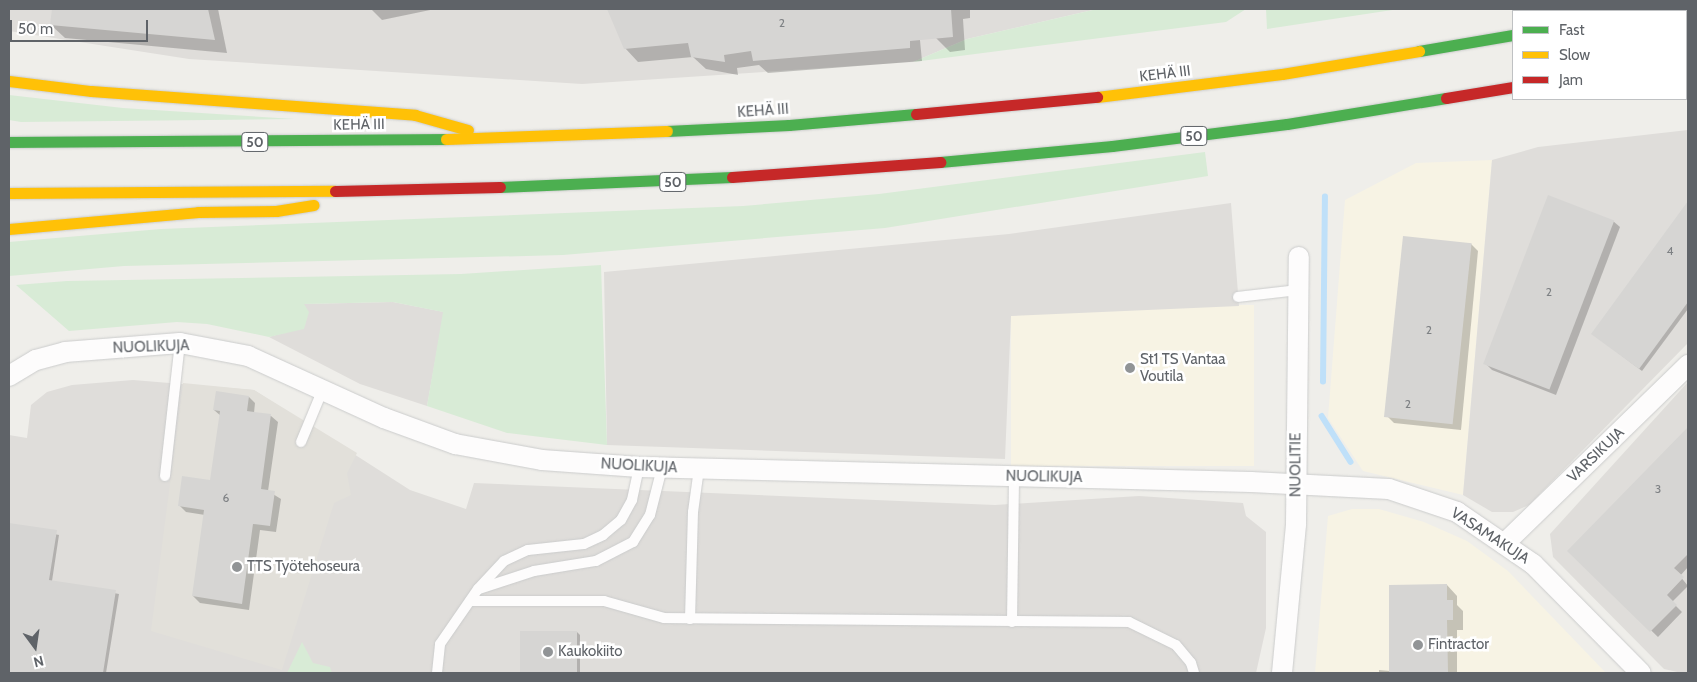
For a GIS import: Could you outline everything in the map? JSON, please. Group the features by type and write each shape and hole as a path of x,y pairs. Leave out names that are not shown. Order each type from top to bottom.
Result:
{"highway":[{"name":"KEHÄ III","path":"9,142 501,139 788,125 1102,97 1282,74 1512,35"},
{"path":"9,81 91,91 415,115 501,139"},
{"name":"50","path":"9,193 407,191 597,186 937,165 1287,124 1512,87"},
{"path":"9,229 198,212 276,211 407,191"}],"street":[{"name":"NUOLITIE","path":"1282,673 1297,483 1299,257"},
{"name":"NUOLIKUJA","path":"9,376 36,360 65,352 180,343 248,356 384,418 455,444 542,460 662,468 1297,483"},
{"name":"VARSIKUJA","path":"1504,544 1688,365"},
{"name":"VASAMAKUJA","path":"1297,483 1389,489 1458,512 1533,564 1641,673"}],"lane":[{"path":"1238,297 1298,290"},
{"path":"165,476 180,343"},
{"path":"301,442 323,389"},
{"path":"437,673 440,644 478,589 504,561 528,550 584,544 603,535 621,520 632,500 639,467"},
{"path":"478,589 534,571 596,561 633,542 650,515 662,468"},
{"path":"690,618 693,512 700,469"},
{"path":"1012,622 1014,476"},
{"path":"470,601 604,601 664,618 1129,622 1176,645 1191,663 1194,673"}],"shaded area":[{"path":"9,9 1097,9 967,39 913,62 582,84 189,59 9,31"},
{"path":"1688,130 1688,343 1529,505 1513,512 1492,512 1463,495 1492,160 1538,147"},
{"path":"1492,160 1463,495 1363,471 1328,418 1345,200 1416,163"},
{"path":"1231,203 1239,306 1011,316 1005,459 607,445 604,272 1009,234"},
{"path":"393,302 444,312 427,406 360,384 269,337 283,333 303,304"},
{"path":"1011,305 1254,305 1254,466 1011,466"},
{"path":"133,380 254,390 410,490 466,509 474,483 995,505 1139,496 1243,503 1246,516 1266,532 1266,628 1256,673 9,673 9,435 27,438 31,405 47,392 72,385"},
{"path":"1688,382 1688,672 1682,673 1664,669 1553,557 1550,534"},
{"name":"TTS Työtehoseura","path":"183,383 254,390 357,453 347,473 351,495 334,503 282,670 151,631"},
{"path":"1352,509 1379,509 1424,522 1467,541 1508,571 1606,673 1315,673 1328,516"}],"green space":[{"path":"1097,9 1246,9 1226,22 913,62 967,39"},
{"path":"1266,9 1399,9 1267,29"},
{"path":"9,95 123,108 295,119 21,122 9,120"},
{"path":"1205,152 1208,176 885,228 563,255 124,266 9,276 9,242 161,229 743,206 879,194"},
{"path":"601,265 607,445 507,433 427,406 443,312 393,302 304,304 309,312 304,329 269,337 207,324 177,322 69,331 16,285 67,281 461,274"},
{"path":"302,642 313,663 330,667 332,673 287,673"}],"building":[{"path":"52,9 208,9 215,40 50,25"},
{"path":"607,9 951,9 953,37 910,41 910,48 753,61 751,51 724,55 725,62 691,57 688,43 624,49"},
{"path":"1548,195 1614,220 1549,389 1483,364"},
{"path":"1688,201 1688,302 1639,369 1591,334"},
{"path":"1403,236 1472,243 1453,424 1384,417"},
{"path":"216,391 249,396 247,411 271,414 261,489 275,491 270,526 253,524 242,604 192,596 204,510 178,506 182,476 210,480 220,411 213,410"},
{"path":"1688,427 1688,554 1674,568 1684,577 1667,595 1677,605 1650,632 1567,551"},
{"path":"9,523 57,530 49,580 116,590 103,673 9,673"},
{"name":"Fintractor","path":"1447,584 1447,600 1453,600 1453,620 1447,620 1448,672 1389,673 1389,585"},
{"name":"Kaukokiito","path":"520,631 577,631 577,673 520,673"}],"waterway":[{"path":"1323,382 1325,197"},
{"path":"1322,416 1351,462"}],"traffic: fast":[{"path":"1419,51 1512,35"},
{"path":"940,162 1112,146 1287,124 1446,98"},
{"path":"667,131 789,125 916,114"},
{"path":"9,142 446,139"},
{"path":"500,187 732,177"}],"traffic: slow":[{"path":"1097,97 1282,74 1419,51"},
{"path":"9,81 91,91 415,115 468,130"},
{"path":"446,139 667,131"},
{"path":"9,193 335,191"},
{"path":"9,229 198,212 276,211 314,205"}],"traffic: jam":[{"path":"1646,10 1652,9"},
{"path":"1446,98 1512,87"},
{"path":"916,114 1097,97"},
{"path":"732,177 940,162"},
{"path":"335,191 500,187"}],"place":[{"name":"St1 TS Vantaa Voutila","path":"1130,368"},
{"name":"TTS Työtehoseura","path":"237,567"},
{"name":"Fintractor","path":"1418,645"},
{"name":"Kaukokiito","path":"548,652"}]}
